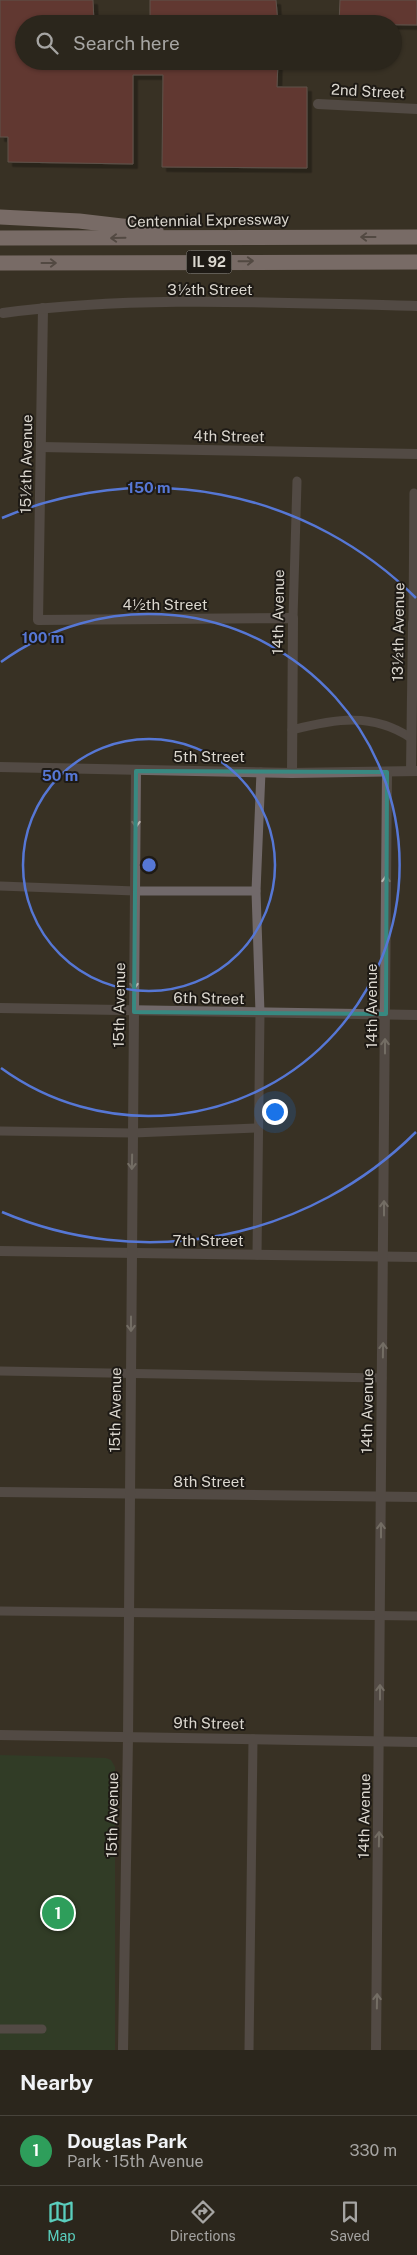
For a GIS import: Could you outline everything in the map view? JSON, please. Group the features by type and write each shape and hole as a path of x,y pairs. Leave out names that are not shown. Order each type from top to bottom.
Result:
{"highway":[{"path":"0,217 79,221 222,237"},
{"name":"Centennial Expressway","path":"0,238 417,237"},
{"name":"IL 92","path":"0,263 417,262"}],"street":[{"name":"2nd Street","path":"318,104 417,108"},
{"name":"3½th Street","path":"3,314 74,305 192,303 417,306"},
{"name":"15½th Avenue","path":"38,620 43,308"},
{"name":"4th Street","path":"41,447 417,454"},
{"name":"4½th Street","path":"38,620 293,618"},
{"name":"14th Avenue","path":"292,773 293,618"},
{"name":"13½th Avenue","path":"414,771 411,738 415,623"},
{"name":"5th Street","path":"0,767 292,773 414,771"},
{"name":"15th Avenue","path":"122,2050 128,1737 136,771"},
{"name":"14th Avenue","path":"376,2050 387,772"},
{"name":"6th Street","path":"0,1008 134,1012 417,1015"},
{"name":"7th Street","path":"0,1251 131,1255 417,1258"},
{"name":"8th Street","path":"0,1492 417,1497"},
{"name":"9th Street","path":"0,1735 417,1742"}],"lane":[{"name":"14th Avenue","path":"293,618 297,481"},
{"name":"13½th Avenue","path":"414,493 415,623"},
{"path":"292,730 324,722 373,722 395,728 411,738"},
{"path":"257,1255 260,1013 256,891 261,772"},
{"path":"0,886 135,891 256,891"},
{"path":"0,1131 133,1133 258,1128"},
{"path":"0,1371 382,1378"},
{"path":"0,1611 417,1616"},
{"path":"249,2050 253,1739"},
{"path":"0,2029 42,2029"}],"highlighted area":[{"path":"136,771 387,772 386,1014 134,1012"}],"green space":[{"path":"0,1755 106,1758 111,1760 115,1767 115,2050 0,2050"}],"building":[{"path":"0,0 93,0 94,15 15,15 15,70 278,70 277,87 307,87 307,168 162,167 163,75 133,75 133,164 8,162 8,137 0,137"},
{"path":"150,0 276,0 277,15 150,15"},
{"path":"340,0 417,0 417,25 402,25 402,15 339,15"}],"place":[{"name":"Douglas Park","path":"58,1913"}]}
